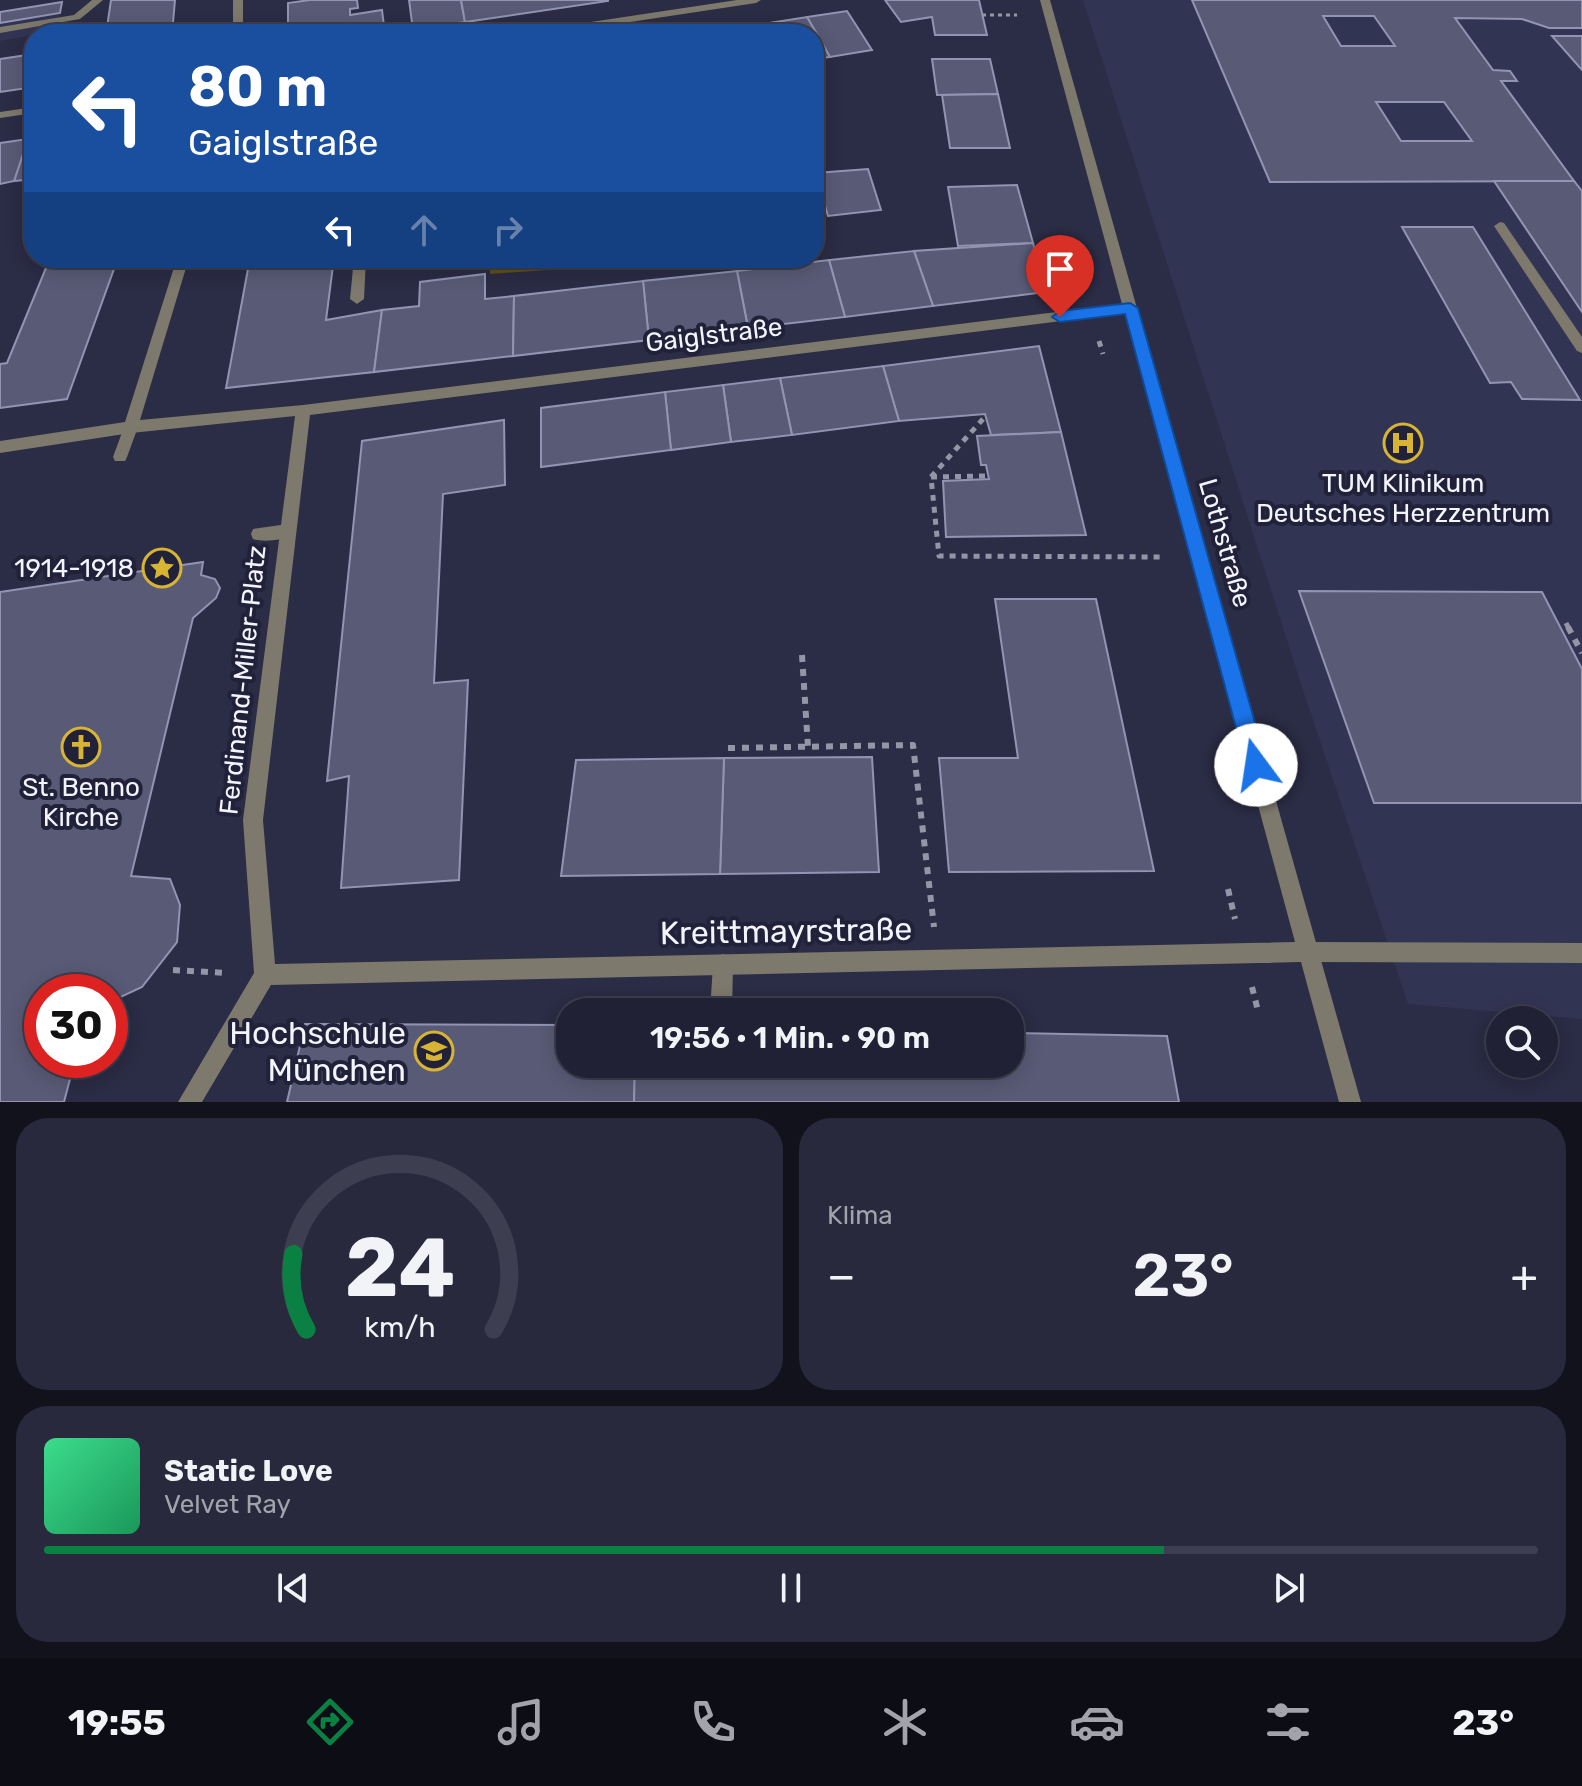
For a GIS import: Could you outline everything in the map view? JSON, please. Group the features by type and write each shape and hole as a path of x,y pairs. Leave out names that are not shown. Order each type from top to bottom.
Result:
{"street":[{"path":"36,24 77,17 98,0"},
{"path":"238,0 238,24"},
{"path":"597,24 756,0"},
{"name":"Lothstraße","path":"1045,0 1286,880 1350,1102"},
{"path":"0,30 24,26"},
{"path":"0,115 24,111"},
{"path":"1500,226 1582,348"},
{"path":"120,457 180,268"},
{"path":"357,299 359,268"},
{"name":"Gaiglstraße","path":"303,410 1130,308"},
{"path":"0,447 131,427 303,410"},
{"name":"Ferdinand-Miller-Platz","path":"265,975 253,820 303,410"},
{"name":"Ferdinand-Miller-Platz","path":"259,534 288,531"},
{"name":"Kreittmayrstraße","path":"265,975 1308,952 1582,953"},
{"path":"722,998 723,964"},
{"path":"189,1102 265,975"}],"path":[{"path":"983,419 931,477 939,556 1200,557"},
{"path":"931,477 985,476"},
{"path":"1566,623 1582,653"},
{"path":"802,655 808,747"},
{"path":"728,748 913,745 937,960"},
{"path":"173,970 265,975"}],"shaded area":[{"name":"TUM Klinikum Deutsches Herzzentrum","path":"1083,0 1582,0 1582,1019 1558,1017 1558,1006 1486,1006 1486,1011 1408,1004 1300,681"},
{"path":"60,13 58,24 24,24 24,37 0,41 0,23"},
{"path":"577,268 490,274 490,270 474,270"}],"building":[{"path":"111,0 175,0 173,24 107,24"},
{"path":"357,0 358,8 350,9 350,15 382,10 384,24 288,24 288,3"},
{"path":"409,0 461,0 465,22 412,24"},
{"path":"461,0 608,0 608,1 465,22"},
{"path":"885,0 979,0 987,35 935,35 932,17 901,22"},
{"path":"1192,0 1582,0 1582,28 1549,28 1522,19 1455,18 1493,70 1510,71 1517,81 1501,81 1574,181 1270,182","holes":["1323,16 1374,16 1395,46 1341,46","1376,102 1444,102 1472,141 1401,141"]},
{"path":"62,2 60,13 0,23 0,12"},
{"path":"847,11 872,50 830,57 824,47 824,24 811,24 807,17"},
{"path":"807,17 811,24 770,24"},
{"path":"1552,36 1582,36 1582,70"},
{"path":"24,55 24,88 0,92 0,59"},
{"path":"932,59 990,59 998,94 937,95"},
{"path":"998,94 1010,148 950,148 942,95"},
{"path":"24,140 24,151 14,181 0,184 0,143"},
{"path":"24,151 24,180 14,181"},
{"path":"868,169 881,210 828,216 824,202 824,172"},
{"path":"1494,181 1574,181 1582,191 1582,312"},
{"path":"1017,185 1033,243 958,246 948,187"},
{"path":"1402,227 1473,227 1580,400 1522,399 1511,382 1490,383"},
{"path":"1033,243 1046,292 933,306 914,251"},
{"path":"914,251 933,306 845,317 829,260"},
{"path":"829,260 845,317 748,328 737,271 824,268 824,261"},
{"path":"46,268 114,268 67,399 0,408 0,364 7,363"},
{"path":"248,268 333,268 326,320 382,310 374,372 226,388"},
{"path":"737,271 748,328 649,340 643,281"},
{"path":"485,274 485,299 514,296 513,356 374,372 382,310 419,306 420,282"},
{"path":"643,281 649,340 513,356 514,296"},
{"path":"1039,346 1061,432 991,435 985,414 899,421 883,366"},
{"path":"883,366 899,421 792,435 780,378"},
{"path":"780,378 792,435 731,442 723,385"},
{"path":"723,385 731,442 671,450 665,392"},
{"path":"665,392 671,450 541,467 541,408"},
{"path":"504,420 505,485 443,494 434,683 468,680 459,880 341,888 349,776 327,781 362,441"},
{"path":"1061,432 1086,535 946,537 943,481 989,479 986,465 981,465 977,436"},
{"name":"St. Benno Kirche","path":"203,562 201,575 215,579 220,588 216,598 193,618 131,876 170,879 180,905 177,942 142,987 128,994 128,974 24,974 24,1078 70,1078 64,1102 0,1102 0,592"},
{"path":"1299,591 1542,592 1582,669 1582,803 1374,803"},
{"path":"995,599 1096,599 1154,871 949,872 939,758 1018,758"},
{"path":"872,757 879,872 720,874 724,758"},
{"path":"724,758 720,874 561,876 576,760"},
{"path":"305,1024 556,1025 556,1078 635,1078 634,1102 287,1102"},
{"path":"1024,1033 1167,1036 1179,1102 634,1102 635,1078 1024,1078"}],"place":[{"name":"TUM Klinikum Deutsches Herzzentrum","path":"1403,443"},
{"name":"1914-1918","path":"162,568"},
{"name":"St. Benno Kirche","path":"81,747"},
{"name":"Hochschule München","path":"434,1051"}],"route":[{"path":"1060,317 1130,308 1256,765"}]}
